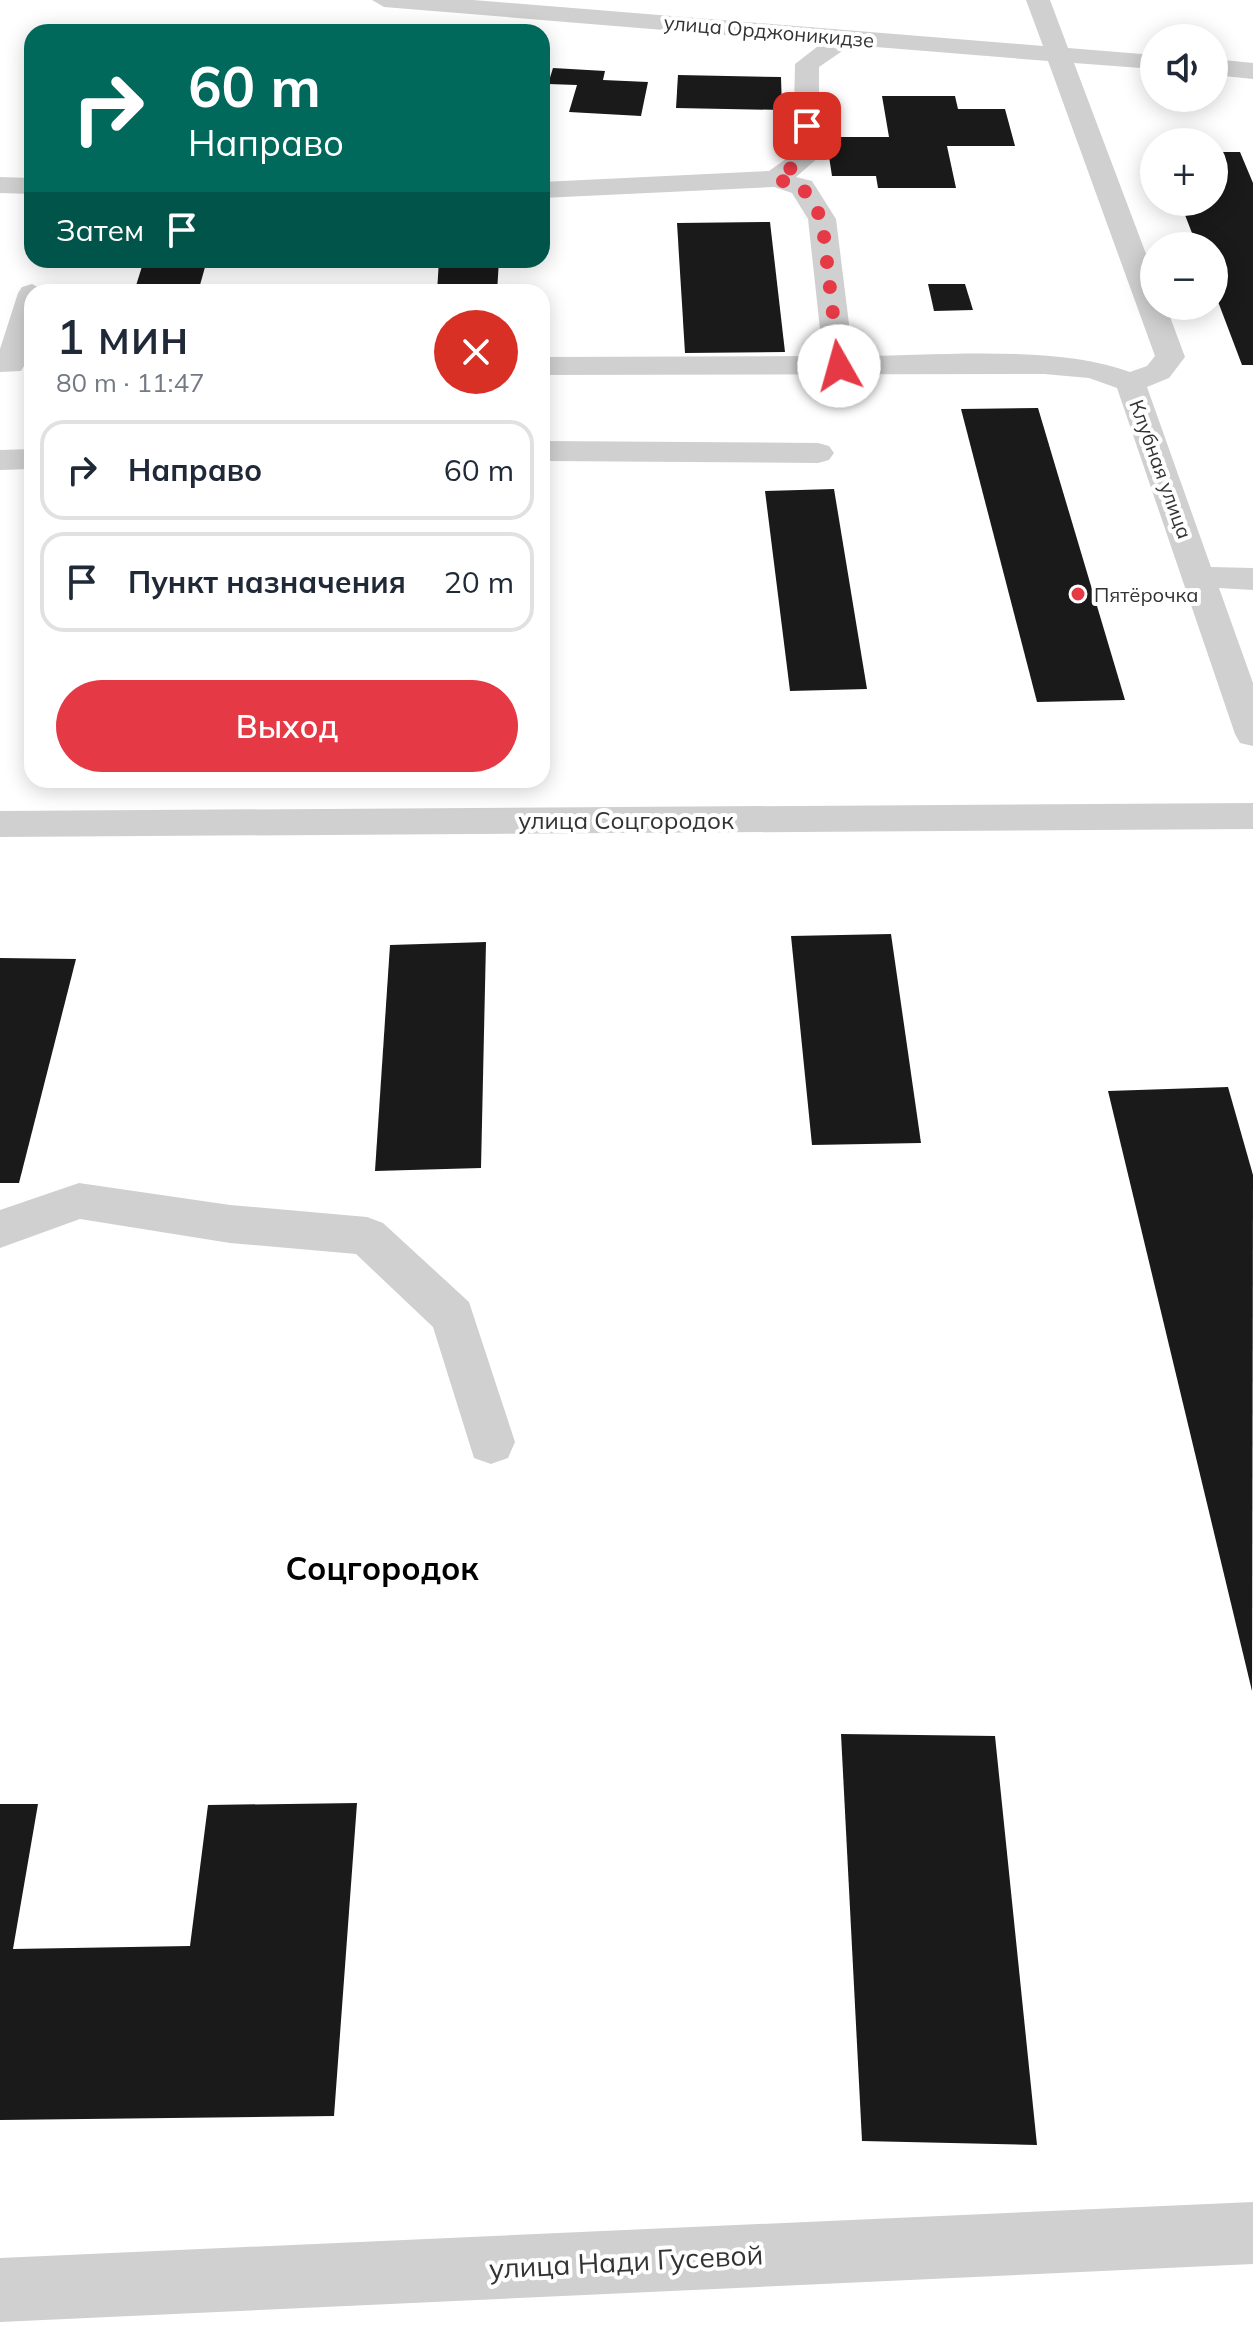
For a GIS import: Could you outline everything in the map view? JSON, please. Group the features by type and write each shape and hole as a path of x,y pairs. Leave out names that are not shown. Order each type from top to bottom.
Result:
{"street":[{"name":"улица Орджоникидзе","path":"384,0 1140,61"},
{"name":"Клубная улица","path":"1038,0 1170,357 1158,372 1130,383 1253,734"},
{"path":"766,7 773,14 776,31"},
{"path":"776,179 806,157 807,64 846,37"},
{"path":"1228,68 1253,71"},
{"path":"550,190 776,179 802,187 822,219 839,366"},
{"path":"0,185 24,186"},
{"path":"14,365 24,325"},
{"path":"550,366 1044,365 1094,369 1130,383"},
{"path":"550,451 818,453"},
{"path":"0,460 24,459"},
{"path":"1199,577 1253,579"},
{"name":"улица Соцгородок","path":"0,824 1253,816"},
{"path":"0,1229 79,1201 230,1224 367,1236 453,1316 491,1442"},
{"name":"улица Нади Гусевой","path":"0,2290 1253,2233"}],"building":[{"path":"553,68 605,71 603,80 648,82 641,116 569,112 577,85 550,84"},
{"path":"678,75 781,77 782,110 676,108"},
{"path":"882,96 955,96 958,109 1005,109 1015,146 947,146 956,188 878,188 876,176 832,176 826,137 889,137"},
{"path":"1228,152 1240,152 1253,183 1253,365 1242,365 1225,320 1228,320 1228,232 1192,232 1185,216 1228,216"},
{"path":"770,222 785,352 685,353 677,223"},
{"path":"142,268 205,268 200,284 136,284"},
{"path":"438,268 498,268 498,284 438,284"},
{"path":"928,284 965,284 973,310 934,311"},
{"path":"1038,408 1125,700 1037,702 961,409"},
{"path":"834,489 867,689 790,691 765,491"},
{"path":"891,934 921,1143 812,1145 791,936"},
{"path":"486,942 481,1168 375,1171 390,945"},
{"path":"0,958 76,959 19,1183 0,1183"},
{"path":"1228,1087 1253,1175 1252,1691 1108,1091"},
{"path":"841,1734 995,1736 1037,2145 862,2141"},
{"path":"357,1803 334,2116 0,2120 0,1804 38,1804 13,1949 190,1946 208,1805"}],"place":[{"name":"Пятёрочка","path":"1078,594"}],"district":[{"name":"Соцгородок","path":"382,1568"}],"route":[{"path":"807,126 806,157 776,179 802,187 822,219 839,366"}]}
